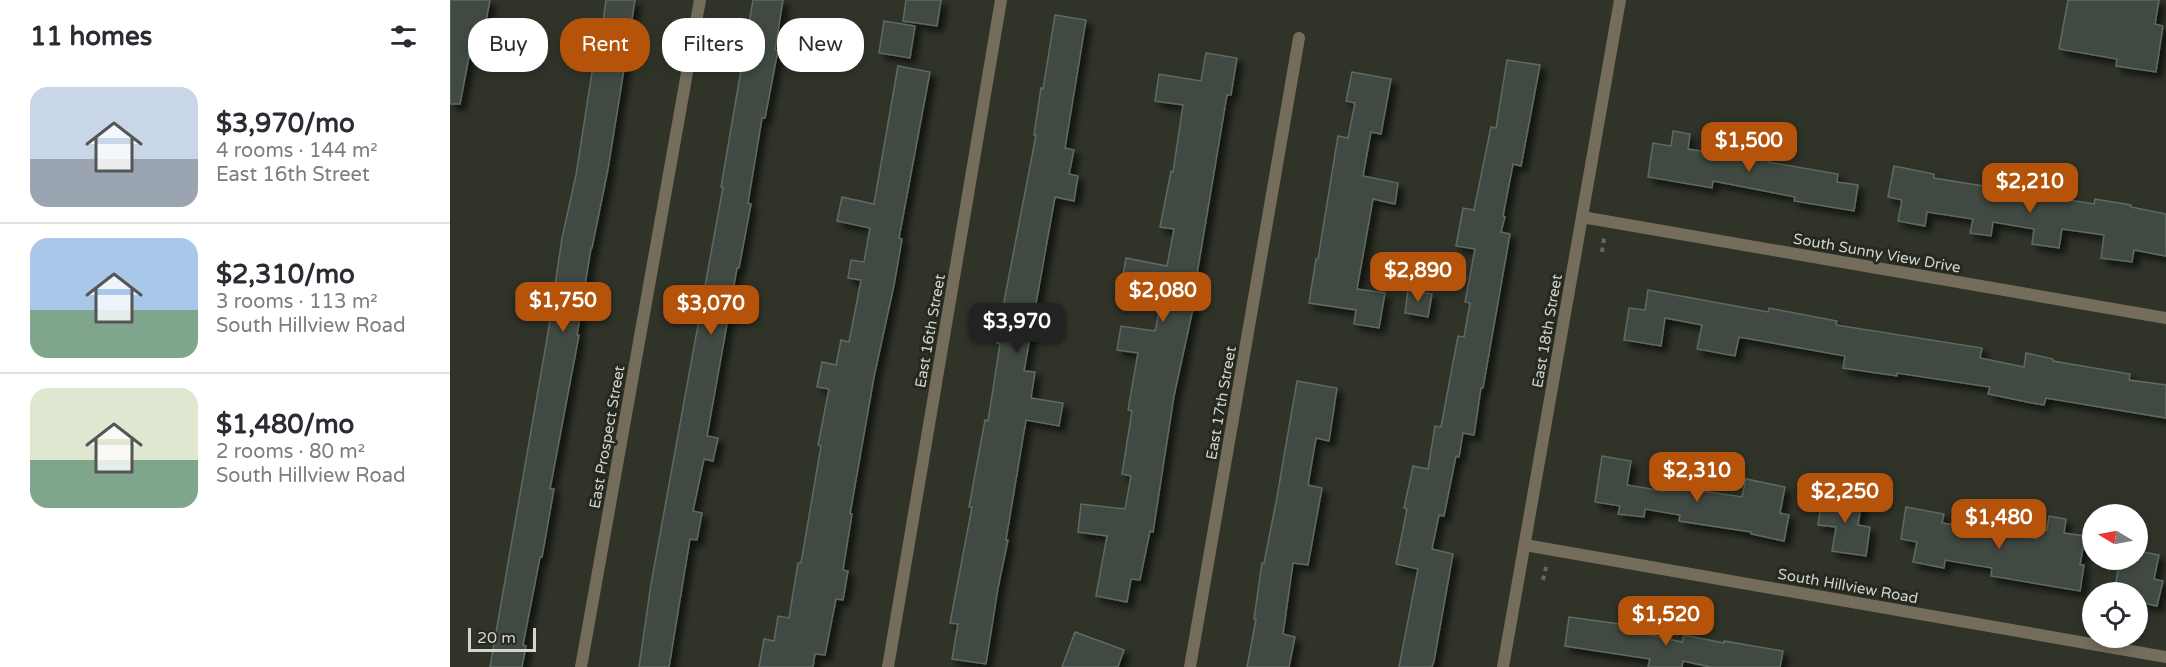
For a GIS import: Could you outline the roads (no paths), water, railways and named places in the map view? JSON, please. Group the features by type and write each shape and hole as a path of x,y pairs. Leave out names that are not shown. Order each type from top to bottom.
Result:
{"street":[{"name":"East Prospect Street","path":"581,667 700,0"},
{"name":"East 16th Street","path":"888,667 1001,0"},
{"name":"East 18th Street","path":"1503,667 1620,0"},
{"name":"East 17th Street","path":"1190,667 1299,38"},
{"name":"South Sunny View Drive","path":"1582,217 2166,318"},
{"name":"South Hillview Road","path":"1525,545 2166,657"}]}
